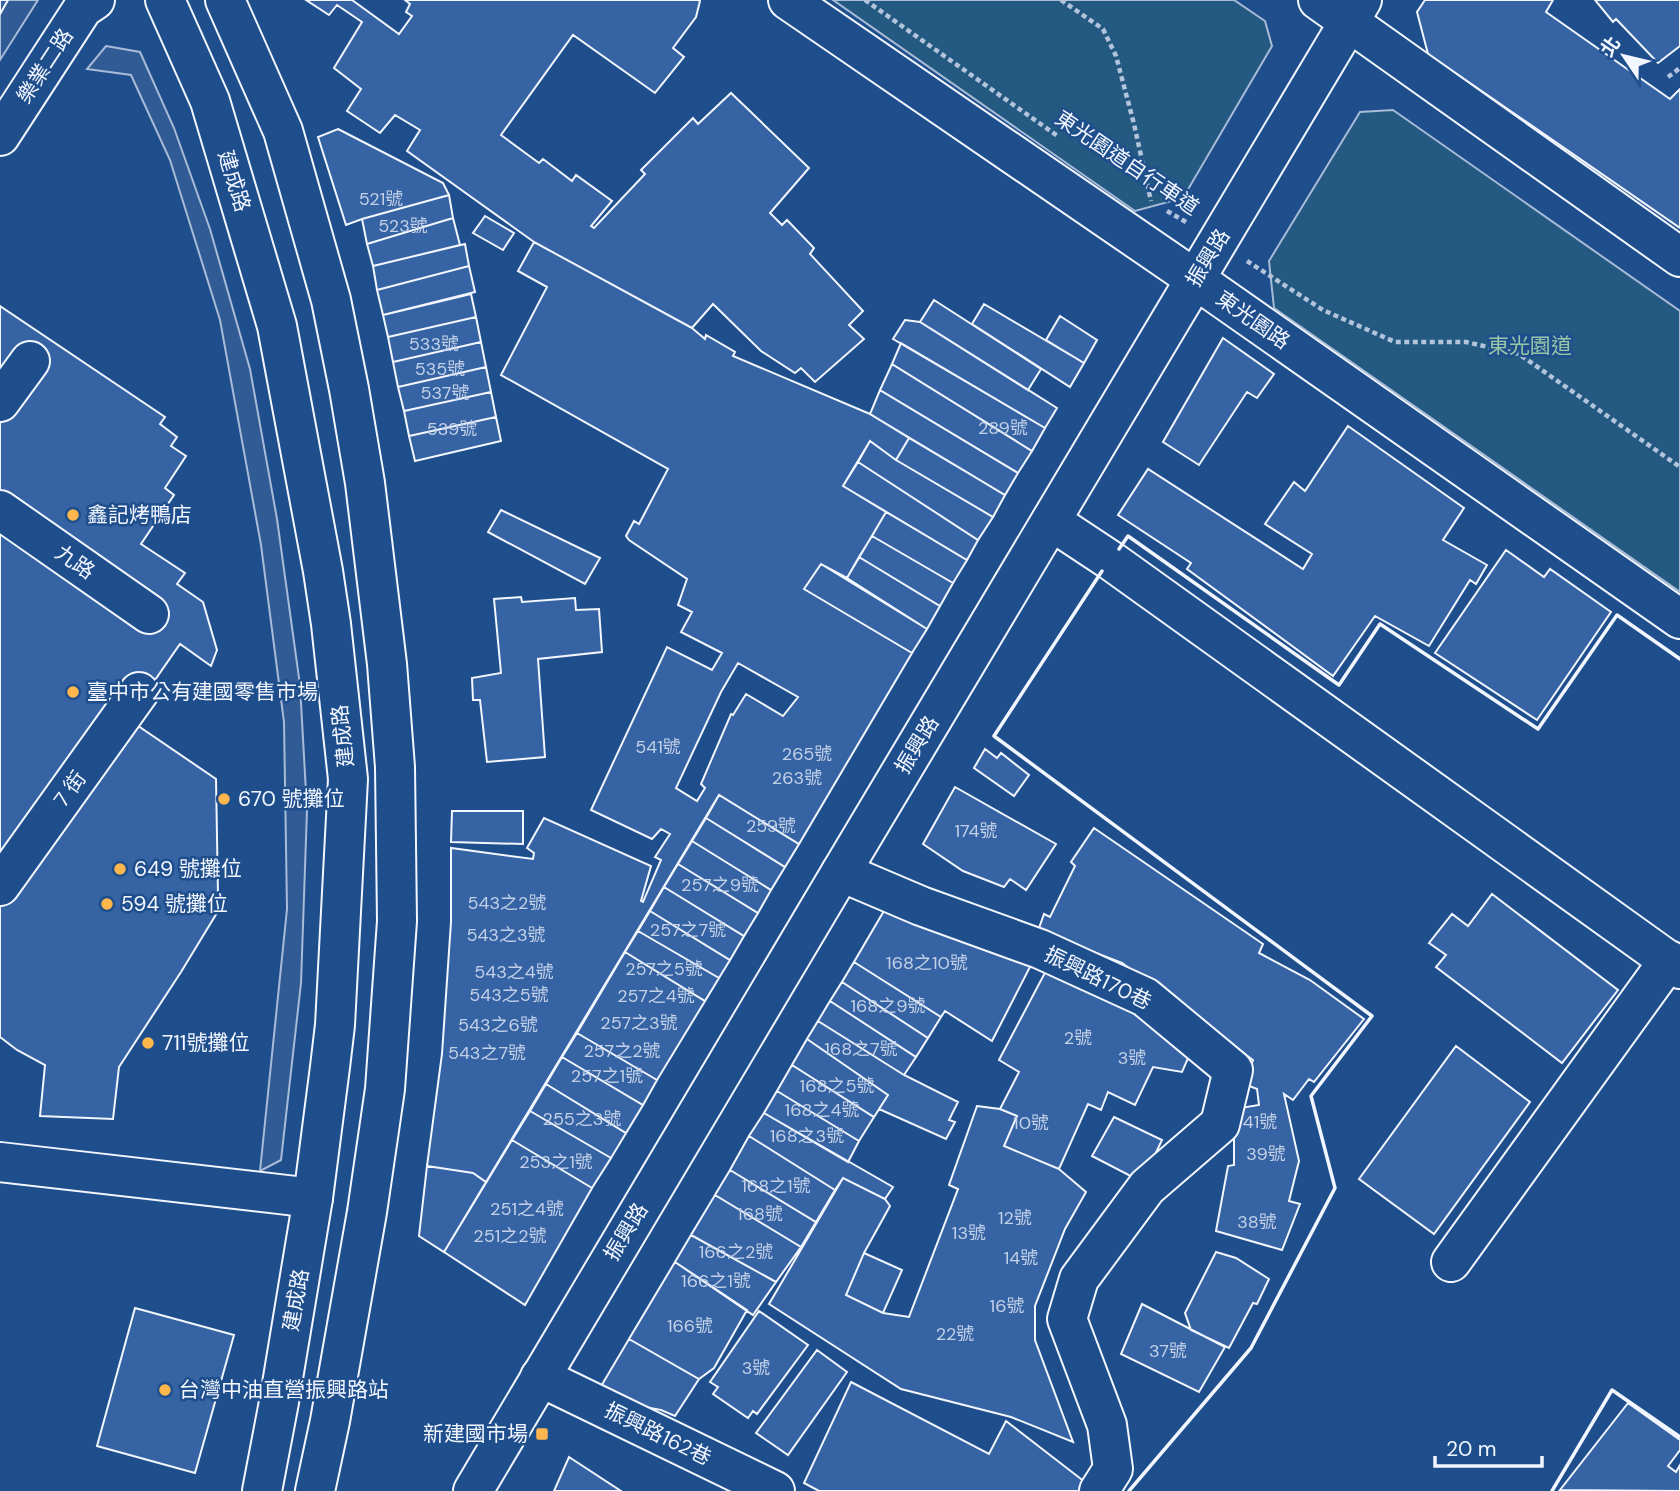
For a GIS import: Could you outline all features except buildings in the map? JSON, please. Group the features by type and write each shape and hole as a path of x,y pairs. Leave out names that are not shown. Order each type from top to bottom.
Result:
{"main road":[{"name":"樂業二路","path":"0,136 83,8 95,0"},
{"name":"建成路","path":"165,0 210,101 277,326 323,570 348,779 335,1025 313,1198 262,1491"},
{"path":"225,0 283,131 331,300 365,483 387,664 396,766 397,921 385,1089 367,1212 315,1491"},
{"name":"東光園路","path":"788,0 1195,279 1680,619"},
{"path":"1318,0 1356,11 1680,257"},
{"name":"振興路","path":"473,1491 1356,11"},
{"path":"0,402 30,361"},
{"name":"九路","path":"0,510 149,614"},
{"path":"1051,521 1110,560 1674,965 1451,1262"},
{"name":"7 街","path":"0,886 139,692"},
{"name":"振興路170巷","path":"841,872 921,906 1040,949 1145,997 1233,1070 1220,1124 1147,1187 1079,1279 1067,1319 1107,1425 1113,1469 1099,1491"},
{"path":"0,1162 313,1198"},
{"name":"振興路162巷","path":"540,1377 775,1491"}],"path":[{"name":"東光園道自行車道","path":"865,0 1059,137"},
{"path":"1061,0 1103,29 1116,56 1151,201"},
{"path":"1668,77 1680,68"},
{"name":"東光園道自行車道","path":"1139,193 1323,310 1395,342 1466,342 1519,354 1680,467"}],"green space":[{"path":"833,0 1234,0 1265,21 1272,46 1183,198 1135,211"},
{"name":"東光園道","path":"1393,110 1680,311 1680,592 1274,308 1269,261 1360,112"}],"shaded area":[{"path":"8,0 38,0 0,60 0,14"},
{"path":"106,46 140,52 174,128 210,229 250,369 277,519 300,685 307,810 301,983 281,1160 260,1171 287,909 284,722 261,545 220,320 170,160 131,75 87,69"}],"wall":[{"path":"1119,549 1128,536 1339,685 1380,624 1538,729 1617,615 1680,659"},
{"path":"1102,571 994,736 1372,1016 1311,1096 1335,1188 1251,1348 1129,1491"},
{"path":"1552,1491 1612,1390 1680,1437"}],"place":[{"name":"鑫記烤鴨店","path":"73,515"},
{"name":"臺中市公有建國零售市場","path":"73,692"},
{"name":"670 號攤位","path":"224,799"},
{"name":"649 號攤位","path":"120,869"},
{"name":"594 號攤位","path":"107,904"},
{"name":"711號攤位","path":"148,1043"},
{"name":"台灣中油直營振興路站","path":"165,1390"},
{"name":"新建國市場","path":"542,1434"}]}
